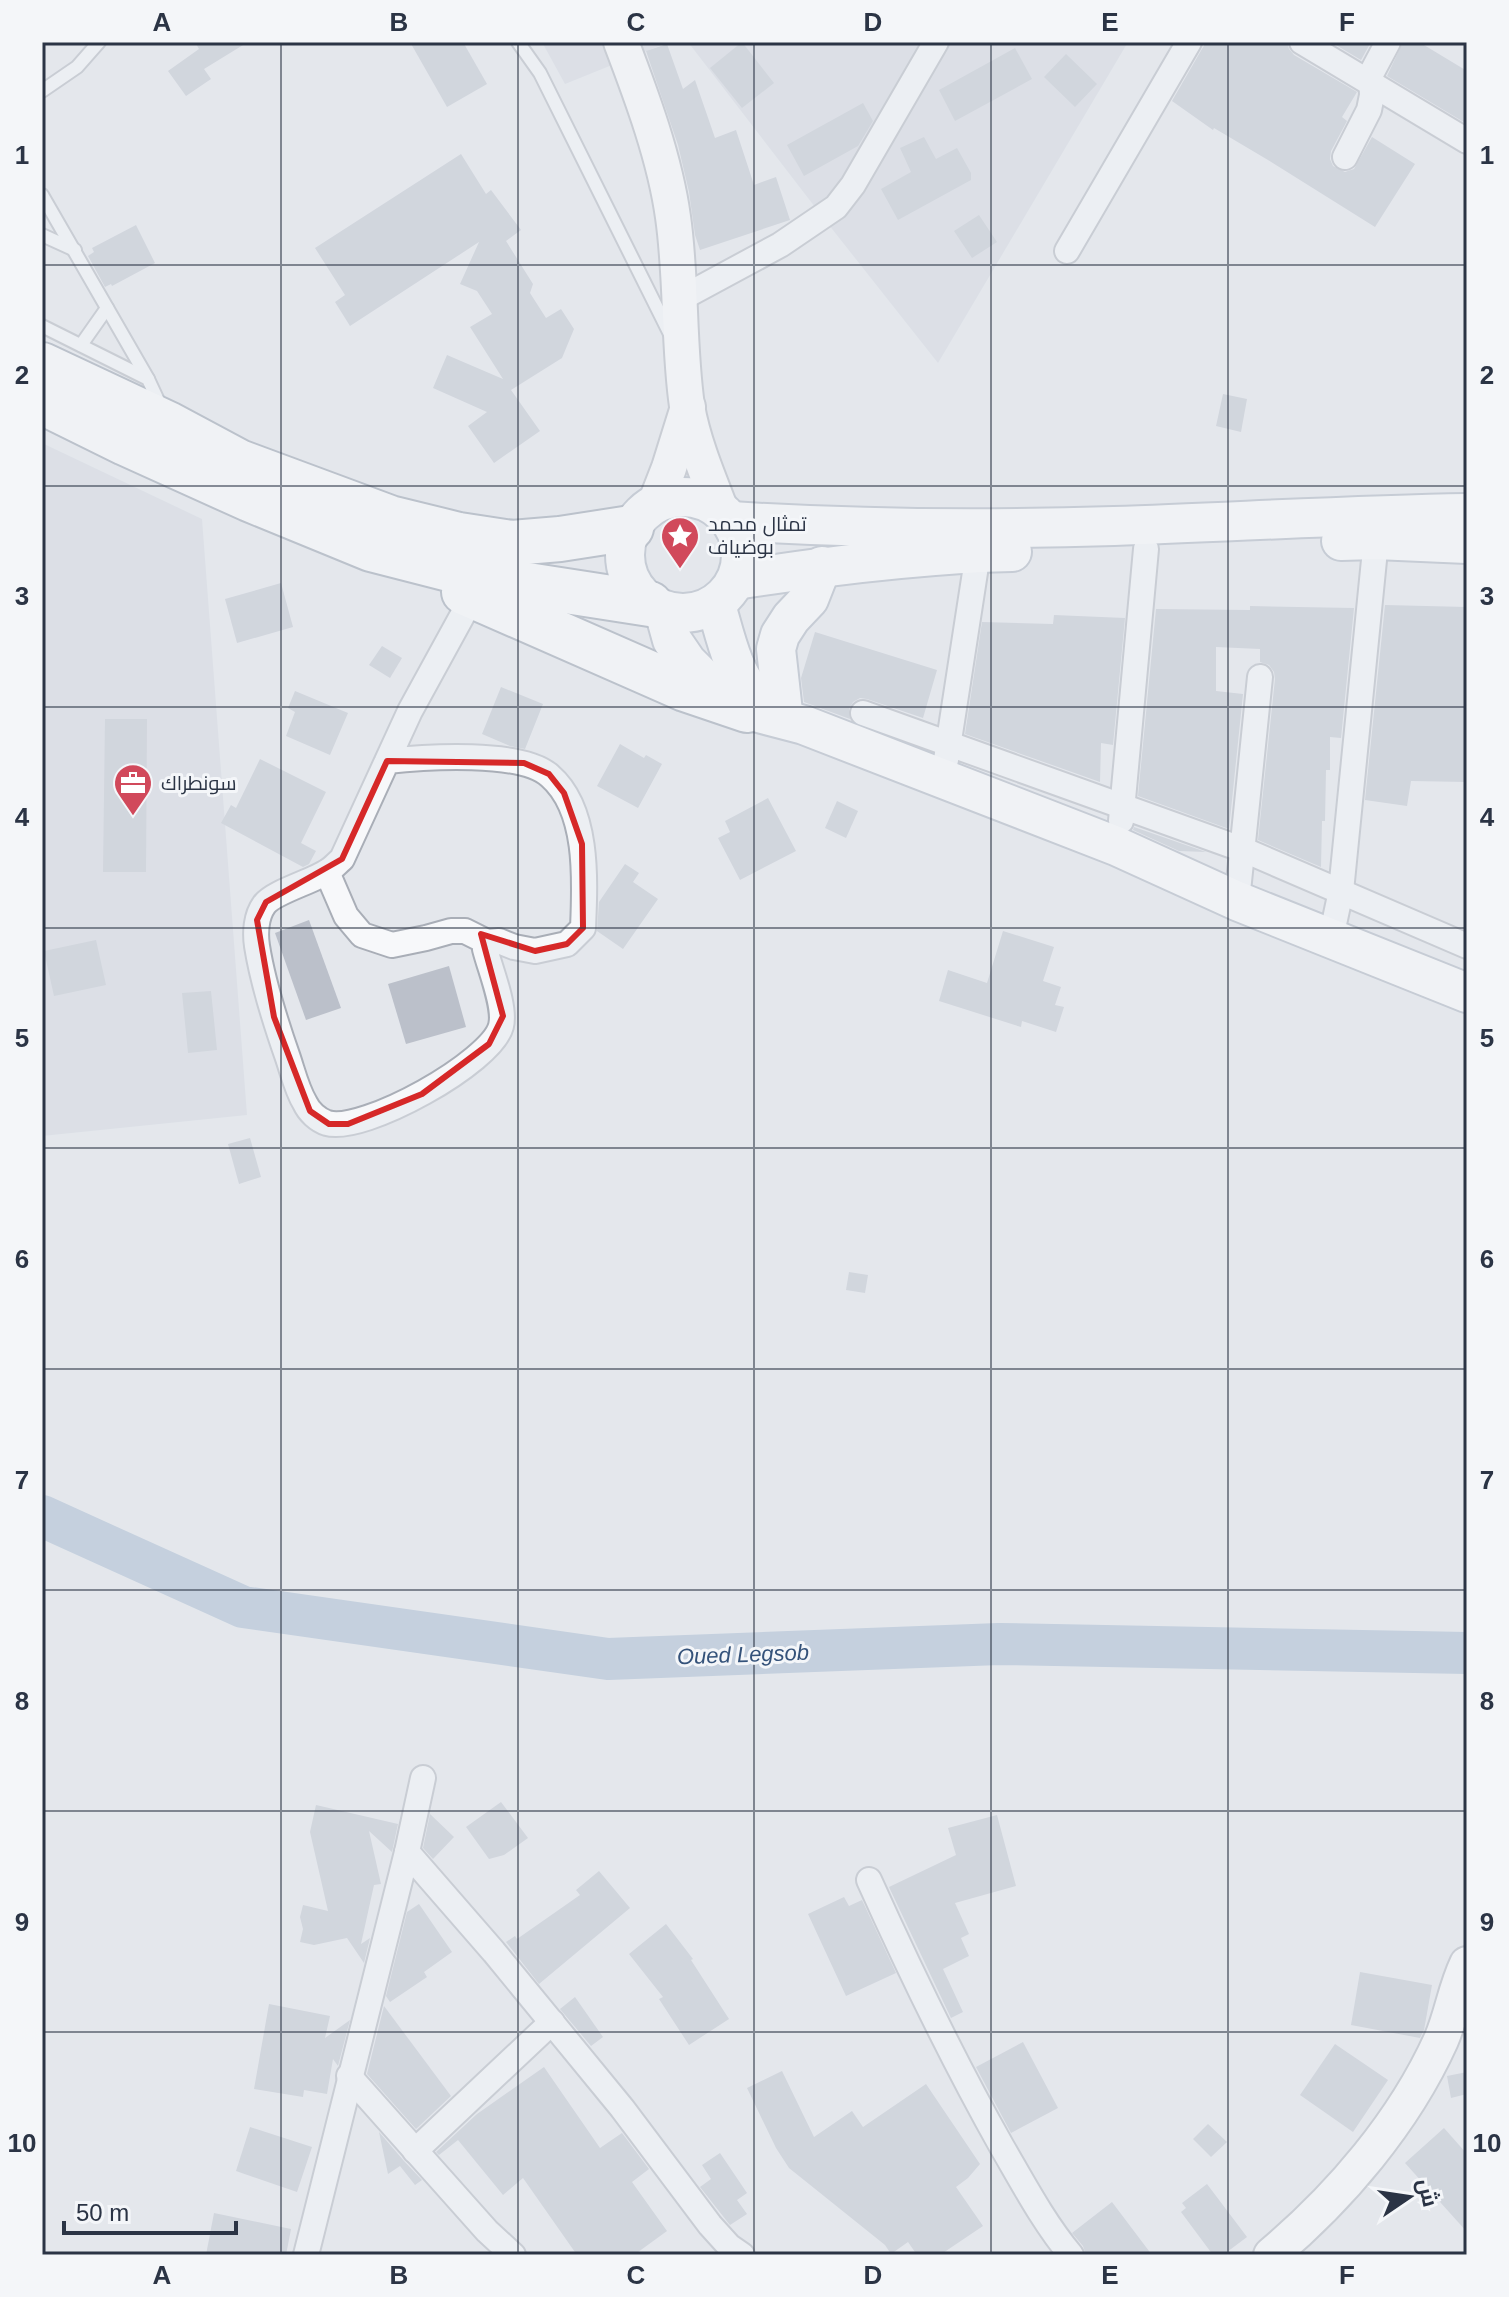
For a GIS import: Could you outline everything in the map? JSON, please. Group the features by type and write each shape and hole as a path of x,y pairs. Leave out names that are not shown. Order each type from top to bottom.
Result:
{"highway":[{"path":"42,365 168,424 239,462 390,518 459,535 512,543 560,539 643,516"},
{"path":"42,402 249,499 371,549 685,689 778,716"},
{"path":"371,549 488,579 657,607"}],"main road":[{"path":"778,716 749,688 730,652 726,592 741,565 738,534 726,516 706,501 689,497 671,498 643,516 626,544 625,561 637,592 657,607 682,614 700,612 726,592 822,566 978,553 1376,540 1467,544"},
{"path":"726,516 803,525 920,528 1113,526 1345,515 1467,513"},
{"path":"778,716 776,649 780,635 809,599 822,566"},
{"path":"657,607 672,640 687,662 709,684 778,716 946,761 1116,846 1237,901 1467,993"}],"street":[{"path":"621,42 669,188 677,246 688,407 707,476 726,516"},
{"path":"680,299 780,245 836,207 853,185 936,42"},
{"path":"1067,251 1189,42"},
{"path":"1302,42 1467,141"},
{"path":"1345,157 1369,110 1371,74 1388,42"},
{"path":"643,516 669,468 688,407"},
{"path":"1331,938 1341,891 1376,540"},
{"path":"1116,846 1124,807 1146,549"},
{"path":"946,761 978,553"},
{"path":"473,596 410,711 342,859 327,872 266,902 257,920 257,944 274,1017 310,1111 329,1124 348,1124 375,1115 422,1094 468,1064 489,1044 501,1029 503,1016 485,949 487,942"},
{"path":"1237,901 1260,677"},
{"path":"863,713 946,761 1124,807 1244,850 1467,946"},
{"path":"327,872 346,916 362,935 392,945 451,931 465,931 487,942 499,941 535,951 567,944 583,928 582,844 576,819 564,793 549,774 524,763 458,758 387,761"},
{"path":"306,2255 423,1778"},
{"path":"407,1852 622,2108 710,2225 742,2255"},
{"path":"869,1880 912,1976 985,2116 1022,2181 1071,2255"},
{"path":"1271,2255 1357,2171 1394,2123 1442,2037 1467,1964"},
{"path":"415,2151 552,2022"},
{"path":"349,2076 487,2231 513,2255"}],"lane":[{"path":"42,91 77,67 99,42"},
{"path":"518,42 540,73 684,362"},
{"path":"42,195 148,379 168,424"},
{"path":"42,235 75,250"},
{"path":"81,345 107,308"},
{"path":"42,326 148,379"}],"highlighted area":[{"path":"387,761 524,763 549,774 564,793 582,844 583,928 567,944 535,951 481,934 503,1016 489,1044 422,1094 348,1124 329,1124 310,1111 274,1017 257,920 266,902 342,859"}],"shaded area":[{"path":"542,42 669,42 565,84"},
{"path":"688,42 1128,42 938,363"},
{"name":"سونطراك","path":"42,443 202,519 247,1115 42,1136"}],"building":[{"path":"195,42 248,42 204,69 211,79 186,96 168,71 199,49"},
{"path":"410,42 463,42 487,84 447,107"},
{"path":"742,42 774,83 742,108 710,68"},
{"path":"1206,42 1287,42 1294,55 1357,92 1342,117 1347,121 1331,151 1333,166 1345,172 1354,169 1372,137 1415,164 1375,227 1268,160 1213,130 1172,101"},
{"path":"1331,42 1371,42 1361,60"},
{"path":"1403,42 1419,42 1467,71 1467,124 1387,76"},
{"path":"667,44 683,89 695,80 715,138 736,130 754,185 776,177 790,220 700,250 678,145 646,51"},
{"path":"1015,48 1032,79 955,121 939,90"},
{"path":"1066,54 1097,84 1075,107 1044,77"},
{"path":"863,103 873,121 858,146 804,176 787,145"},
{"path":"924,137 936,159 957,148 971,173 971,180 898,220 881,189 911,172 900,148"},
{"path":"461,154 486,194 491,190 521,230 506,241 533,284 530,293 546,318 561,309 574,329 562,358 511,390 540,431 494,463 468,426 487,412 433,388 447,355 503,379 470,327 492,314 477,291 460,284 479,242 350,326 335,302 345,295 315,248"},
{"path":"979,215 997,242 972,258 954,231"},
{"path":"136,225 155,263 105,287 88,256 94,252 92,248"},
{"path":"1223,394 1247,399 1241,432 1216,426"},
{"path":"281,583 293,627 237,643 225,599"},
{"path":"1385,605 1467,607 1467,782 1411,781 1407,806 1365,800"},
{"path":"1250,606 1354,608 1341,738 1330,737 1321,867 1258,840 1275,679 1269,665 1260,662 1260,649 1216,647 1216,691 1243,694 1229,829 1138,796 1156,609 1250,610"},
{"path":"1054,615 1125,618 1113,745 1101,743 1100,782 965,734 982,622 1053,624"},
{"path":"815,632 937,670 923,718 860,698 849,709 850,719 804,702 801,678"},
{"path":"382,646 402,658 390,678 369,665"},
{"path":"501,687 543,704 525,749 482,734"},
{"path":"295,691 348,713 330,755 286,736 295,712 288,708"},
{"path":"105,719 147,719 146,872 103,872"},
{"path":"620,744 662,764 638,808 597,786"},
{"path":"260,759 326,792 301,843 316,851 309,864 303,867 221,823 231,805 236,808"},
{"path":"768,798 796,851 740,880 718,838 730,832 725,821"},
{"path":"837,801 858,811 846,838 825,828"},
{"path":"1134,827 1206,852 1179,851 1133,830"},
{"path":"625,864 639,873 633,882 658,899 623,949 597,931 599,902"},
{"path":"309,920 341,1008 306,1020 275,933"},
{"path":"1003,931 1054,947 1043,981 1061,987 1055,1005 1064,1007 1056,1032 1022,1021 1021,1027 939,1001 948,970 987,983"},
{"path":"96,940 106,985 54,996 44,951"},
{"path":"449,966 466,1027 406,1044 388,984"},
{"path":"211,991 217,1050 188,1053 182,993"},
{"path":"250,1138 261,1177 239,1184 228,1144"},
{"path":"849,1272 868,1275 865,1293 846,1290"},
{"path":"501,1802 528,1838 504,1855 489,1859 466,1827"},
{"path":"316,1805 398,1824 392,1852 369,1831 381,1884 374,1885 361,1944 370,1938 364,1963 347,1938 314,1945 300,1942 303,1905 328,1911 310,1832"},
{"path":"430,1814 454,1837 433,1859 423,1848"},
{"path":"997,1815 1016,1886 955,1903 969,1934 961,1938 969,1956 943,1969 963,2012 951,2018 889,1887 956,1855 948,1828"},
{"path":"599,1871 630,1908 539,1984 506,1942 515,1936 517,1939 580,1895 576,1890"},
{"path":"844,1897 849,1906 862,1900 896,1973 846,1996 808,1914"},
{"path":"419,1904 452,1952 424,1972 427,1977 390,2002 386,1996 407,1912"},
{"path":"666,1924 693,1959 729,2019 689,2045 659,1999 663,1997 629,1954"},
{"path":"1360,1972 1432,1985 1420,2038 1351,2025"},
{"path":"575,1997 603,2037 591,2046 560,2009"},
{"path":"269,2004 330,2016 325,2038 350,2020 338,2066 333,2059 327,2094 304,2090 303,2097 254,2089"},
{"path":"384,2006 451,2096 416,2129 367,2074"},
{"path":"1023,2042 1058,2108 1011,2133 976,2067"},
{"path":"1335,2044 1388,2080 1353,2132 1300,2095"},
{"path":"544,2067 600,2148 622,2133 649,2169 632,2182 667,2231 634,2255 577,2255 523,2178 503,2195 458,2140 439,2155 436,2152 477,2114"},
{"path":"782,2071 814,2137 852,2111 863,2127 926,2084 980,2164 956,2187 983,2226 940,2255 917,2255 908,2242 891,2254 885,2245 789,2168 776,2148 747,2088"},
{"path":"1467,2072 1467,2094 1451,2098 1447,2076"},
{"path":"1208,2124 1227,2142 1211,2157 1193,2139"},
{"path":"250,2127 312,2147 297,2192 236,2171"},
{"path":"1444,2128 1467,2154 1467,2232 1405,2163"},
{"path":"379,2132 422,2180 415,2185 400,2166 388,2174"},
{"path":"720,2153 747,2193 737,2200 747,2214 730,2225 700,2187 711,2179 702,2165"},
{"path":"1207,2184 1247,2237 1223,2255 1213,2255 1181,2212 1186,2208 1182,2203"},
{"path":"1112,2202 1152,2255 1086,2255 1072,2233"},
{"path":"214,2213 291,2229 286,2255 206,2255"}],"waterway":[{"name":"Oued Legsob","path":"42,1516 243,1607 608,1659 999,1644 1467,1653"}],"place":[{"name":"تمثال محمد بوضياف","path":"680,570"},
{"name":"سونطراك","path":"133,817"}]}
